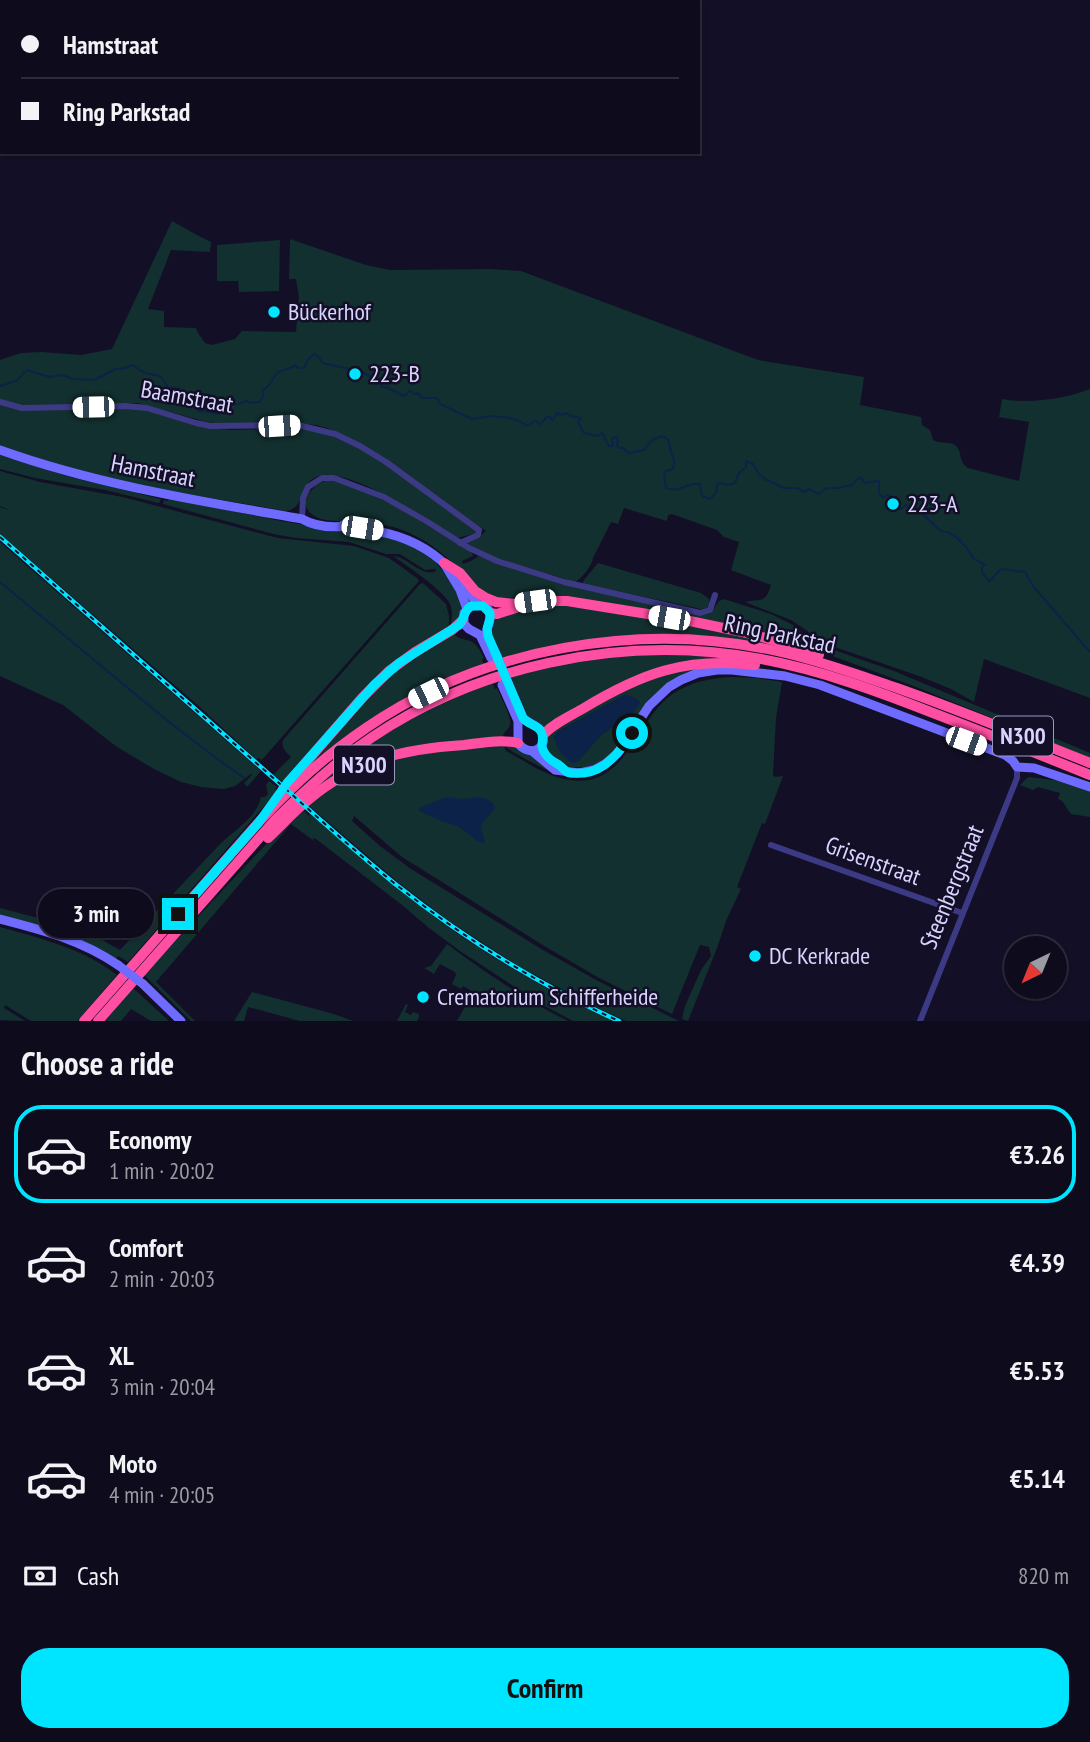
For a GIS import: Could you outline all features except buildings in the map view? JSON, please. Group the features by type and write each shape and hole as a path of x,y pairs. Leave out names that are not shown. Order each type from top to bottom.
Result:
{"highway":[{"name":"N300","path":"444,563 460,573 475,591 496,602 514,604 567,601 717,626 795,647 846,670"},
{"name":"N300","path":"490,613 505,612 535,601"},
{"name":"N300","path":"259,822 287,783 374,685 399,663 452,630 465,614"},
{"name":"Ring Parkstad","path":"84,1021 279,800 314,768 368,726 415,699 499,665 537,654 640,639 704,640 780,652 846,670 1090,762"},
{"name":"Ring Parkstad","path":"98,1021 298,797 355,749 420,710 459,691 532,667 593,655 672,650 749,657 813,672 894,698 1090,775"},
{"name":"N300","path":"542,740 549,729 563,719 620,687 665,670 729,662 813,672"},
{"name":"N300","path":"236,864 271,836 307,801 334,781 363,765 400,752 422,748 518,743"}],"main road":[{"name":"Hamstraat","path":"0,450 56,469 120,485 302,519 310,524 335,528 348,526 399,536 421,546 444,563 459,578 477,604 490,613 487,632 518,721 518,743"},
{"name":"Hamstraat","path":"444,563 460,590 466,627 480,635 494,657"},
{"path":"465,614 471,606 477,604"},
{"path":"518,743 524,750 532,751 559,772 579,773 600,767 618,753 649,706 669,687 698,673 725,670 762,672 820,685 998,752 1010,758 1017,767 1034,768 1090,787"},
{"name":"Hamstraat","path":"505,684 523,718 538,728 549,758 566,771"},
{"path":"532,751 542,740"},
{"path":"0,919 88,947 143,984 181,1021"}],"street":[{"name":"Baamstraat","path":"0,402 22,408 126,406 147,408 210,426 298,425 326,431 349,440 372,454 480,530 478,535 460,542"},
{"path":"302,519 303,498 308,487 322,478 334,478 384,498 478,553 564,582 700,613 710,610 715,595"},
{"name":"Steenbergstraat","path":"919,1021 1016,782 1017,767"},
{"name":"Grisenstraat","path":"771,845 962,913"}],"green space":[{"path":"172,221 211,242 210,252 171,250 148,309 164,311 164,327 196,328 205,343 212,345 235,339 242,331 296,332 299,297 296,279 289,279 290,239 366,265 390,270 521,271 758,360 864,377 860,405 921,417 922,425 930,430 933,440 954,444 968,468 1019,481 1029,422 999,417 1002,399 1047,400 1090,389 1090,698 984,659 974,702 919,676 820,642 791,620 745,602 761,600 767,596 771,585 731,570 739,542 724,537 717,530 672,514 668,515 667,521 624,508 618,524 611,522 589,568 575,582 496,558 468,544 486,531 358,442 330,429 289,422 230,425 207,422 137,403 23,407 0,400 0,360 21,353 81,355 112,349"},
{"path":"280,240 279,291 239,292 238,281 217,281 217,245"},
{"path":"0,404 18,410 146,409 204,428 302,428 325,433 369,453 473,526 476,533 458,538 387,496 346,478 329,475 316,477 311,481 296,506 286,511 95,476 0,447"},
{"path":"0,455 66,476 161,499 158,503 0,469"},
{"path":"0,471 40,482 123,497 278,538 354,546 389,558 419,581 260,762 261,759 256,759 0,534 0,507 11,511 0,506"},
{"path":"328,480 399,508 472,553 473,556 462,561 463,564 479,556 495,563 698,616 711,613 719,601 724,599 771,614 793,625 814,643 894,671 1090,753 1090,758 916,687 819,651 775,638 531,600 488,597 445,556 407,532 360,521 324,520 313,515 306,505 308,494 317,485"},
{"path":"169,498 398,541 433,560 448,578 463,606 459,621 451,624 451,607 445,597 393,556 404,559 423,571 435,572 436,569 425,570 400,554 386,554 349,542 273,534 163,504 164,500 168,501"},
{"path":"0,542 261,771 247,787 244,783 251,774 235,786 224,789 181,782 117,747 63,705 0,676"},
{"path":"598,563 701,593 709,599 709,604 707,608 701,609 584,584 584,580"},
{"path":"423,583 446,604 449,627 419,647 283,782 273,775 291,757 283,748 283,740"},
{"path":"538,606 566,606 677,621 790,647 688,636 502,660 490,636 493,618"},
{"path":"452,632 472,642 480,650 484,665 438,684 288,787 377,685"},
{"path":"642,654 723,657 679,665 544,729 525,716 509,676 533,668"},
{"path":"745,665 760,669 727,666 673,681 613,752 598,764 569,767 549,756 545,747 547,735 621,689 680,667","holes":["625,695 634,712 601,735 578,761 554,737 559,731"]},
{"path":"732,677 782,682 776,718 773,775 783,776 737,887 741,889 688,1021 682,1019 685,1006 701,970 711,956 709,947 700,945 672,1014 599,978 541,944 402,857 354,816 352,821 411,869 543,950 679,1021 626,1021 517,965 452,923 399,883 307,804 324,789 390,758 503,743 506,751 544,772 569,780 588,780 604,774 617,764 671,695 700,681"},
{"path":"492,682 510,721 502,740 410,749 304,800 332,771 421,712"},
{"path":"648,716 627,748 605,770 592,776 580,777 593,774"},
{"path":"512,744 558,773 578,777 559,774 539,766 506,747"},
{"path":"1030,777 1061,781 1090,790 1090,817 1071,814 1058,799 1060,793 1038,787 1033,790 1020,785"},
{"path":"269,781 277,787 275,789 278,792 128,962 118,956 116,959 0,915 0,908 72,927 120,950 221,843 250,817 261,797 268,794 266,785"},
{"path":"300,810 309,816 311,829 309,813 407,896 455,932 533,981 614,1021 573,1021 541,1004 460,951 316,839 313,838 314,841 291,824 156,982 195,1021 191,1021 144,975"},
{"path":"0,927 76,951 117,975 77,1021 31,1021 5,1005 4,1008 25,1021 0,1020"},
{"path":"447,944 506,985 568,1021 457,1021 473,992 452,984 455,972 440,964 434,974 424,968 431,966"},
{"path":"133,988 169,1021 151,1021 131,1009 121,1021 105,1021"},
{"path":"252,992 353,1021 300,1021 248,1007 244,1021 234,1021"},
{"path":"406,1004 408,1005 405,1012 411,1015 413,1012 419,1013 417,1021 397,1021"}],"water":[{"path":"625,695 636,698 640,703 634,712 601,735 578,761 573,763 563,755 554,737 559,731"},
{"path":"447,797 481,797 492,802 494,810 481,827 485,844 458,826 419,811 419,808"}],"waterway":[{"path":"0,386 16,381 27,370 49,377 62,375 73,379 94,380 116,369 132,365 143,372 160,377 167,387 178,388 185,396 193,396 194,405 199,411 218,414 226,404 259,402 263,397 263,390 277,374 295,365 304,368 314,354 322,363 360,370 381,380 381,386 404,396 410,391 418,393 422,398 437,398 440,404 472,419 491,416 510,418 527,426 535,421 540,424 547,417 553,420 557,413 567,413 581,418 578,422 584,433 598,436 602,433 609,446 613,446 612,439 617,437 617,446 628,453 644,450 657,437 665,437 669,441 674,462 673,469 664,474 666,488 676,489 700,484 702,496 710,499 716,493 719,483 735,483 739,473 746,467 746,461 753,464 766,480 784,488 798,488 803,492 809,489 818,494 827,488 852,485 861,478 865,483 878,481 879,493 883,498 890,496 893,509 901,509 906,505 912,507 943,532 955,536 973,558 985,565 982,572 989,582 1001,569 1025,572 1033,586 1090,652"},
{"path":"0,582 169,722 244,778"}],"railway":[{"path":"0,537 394,883 447,923 502,959 619,1021"}],"place":[{"name":"Bückerhof","path":"274,312"},
{"name":"223-B","path":"355,374"},
{"name":"223-A","path":"893,504"},
{"name":"DC Kerkrade","path":"755,956"},
{"name":"Crematorium Schifferheide","path":"423,997"}],"route":[{"path":"178,914 362,698 399,663 459,625 464,613 471,606 477,604 489,611 487,632 496,656 523,718 541,731 542,748 552,761 574,773 593,770 612,759 632,733"}]}
